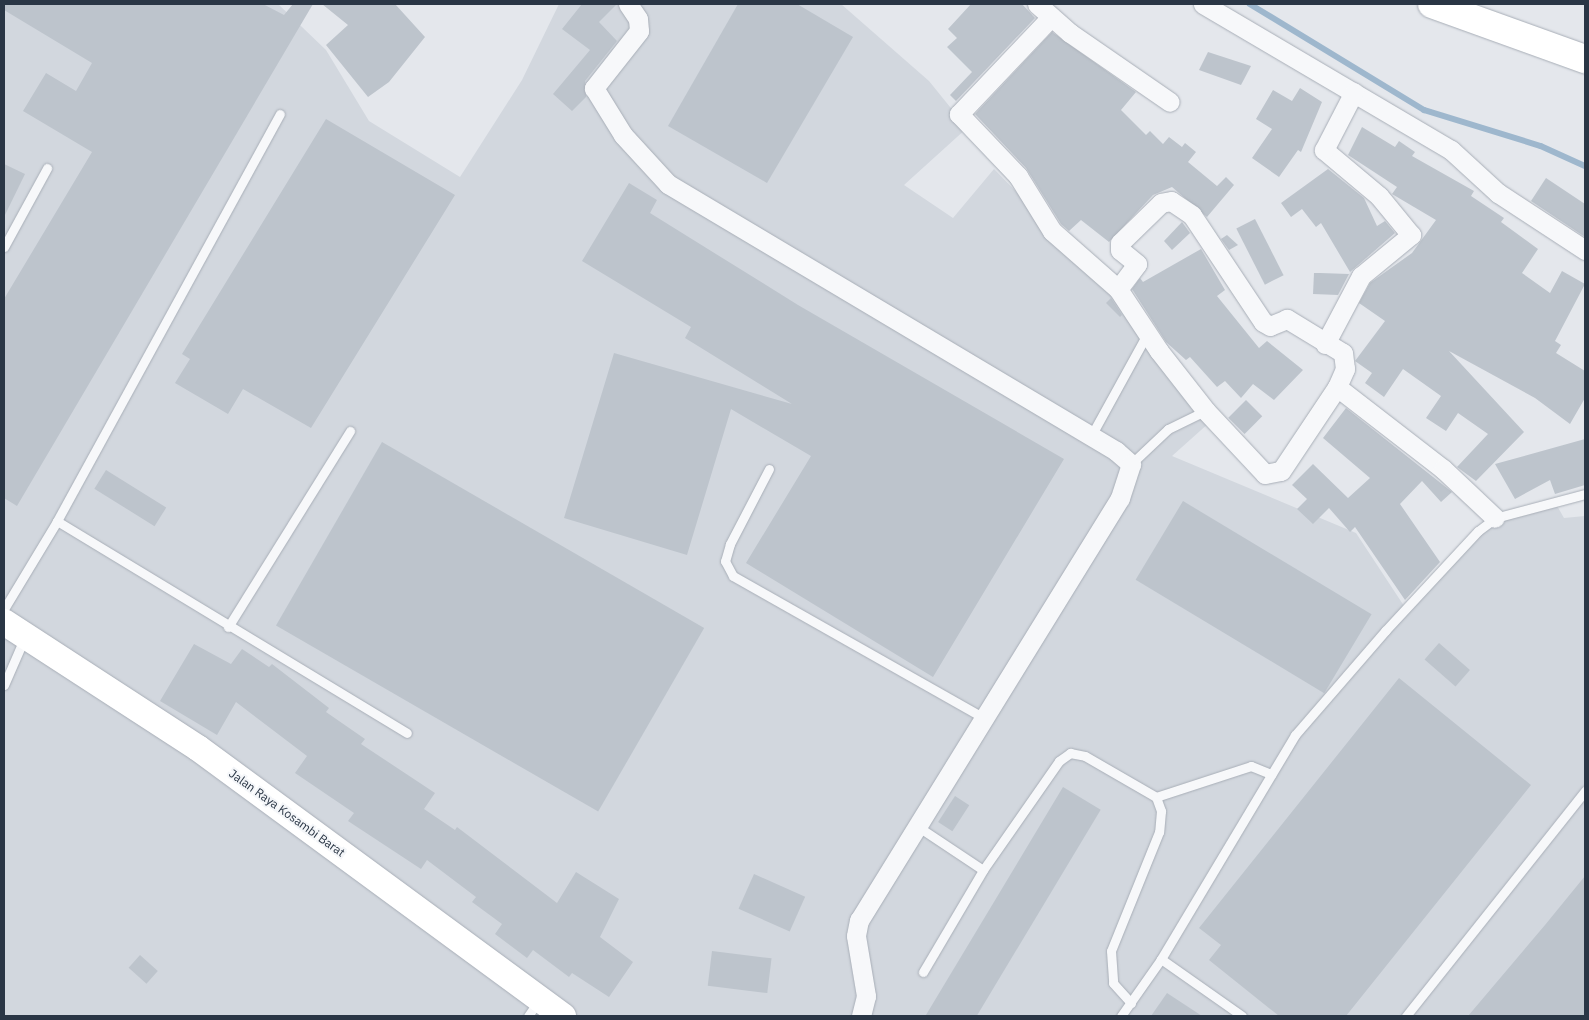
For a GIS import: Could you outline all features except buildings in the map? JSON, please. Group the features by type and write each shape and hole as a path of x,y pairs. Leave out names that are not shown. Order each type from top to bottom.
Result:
{"highway":[{"path":"1432,4 1585,59"}],"main road":[{"name":"Jalan Raya Kosambi Barat","path":"4,622 27,634 218,763 534,1008 563,1016"}],"street":[{"path":"628,4 638,19 637,36 608,65 594,88 623,135 663,179 1092,436 1131,464 1120,498 859,920 856,936 866,996 860,1016"},
{"path":"1038,4 1051,17 1170,102"},
{"path":"1203,4 1451,150 1498,193 1585,250"},
{"path":"1051,17 959,114 1018,176 1052,231 1118,289 1147,334 1206,411 1265,474 1280,472 1337,387 1346,361 1343,353 1325,344 1287,319 1270,326 1263,322 1192,215 1171,201 1162,202 1120,244 1120,250 1136,264 1118,289"},
{"path":"1325,344 1361,276 1411,235 1379,196 1324,150 1354,92"},
{"path":"1337,387 1443,468 1495,518"}],"lane":[{"path":"4,608 57,521 280,114"},
{"path":"4,247 47,168"},
{"path":"1092,436 1147,334"},
{"path":"1131,464 1168,429 1201,413"},
{"path":"228,627 350,431"},
{"path":"769,468 730,544 725,561 733,576 984,718"},
{"path":"1121,1016 1162,959 1295,735 1385,631 1478,530 1495,518 1585,494"},
{"path":"57,521 228,627 407,733"},
{"path":"4,684 27,634"},
{"path":"923,972 983,870 1065,755 1085,756 1156,797 1161,811 1159,832 1111,951 1112,983 1131,1003"},
{"path":"1156,797 1252,766 1271,774"},
{"path":"1406,1016 1585,791"},
{"path":"918,826 983,870"},
{"path":"1162,959 1242,1016"}],"shaded area":[{"path":"4,4 278,4 326,50 369,121 460,177 522,80 559,4 841,4 929,81 967,128 904,185 953,218 994,169 1138,317 1219,414 1172,456 1356,533 1408,612 1494,519 1556,504 1564,518 1585,516 1585,1016 4,1016"}],"waterway":[{"path":"1250,4 1424,110 1541,146 1585,166"}]}
